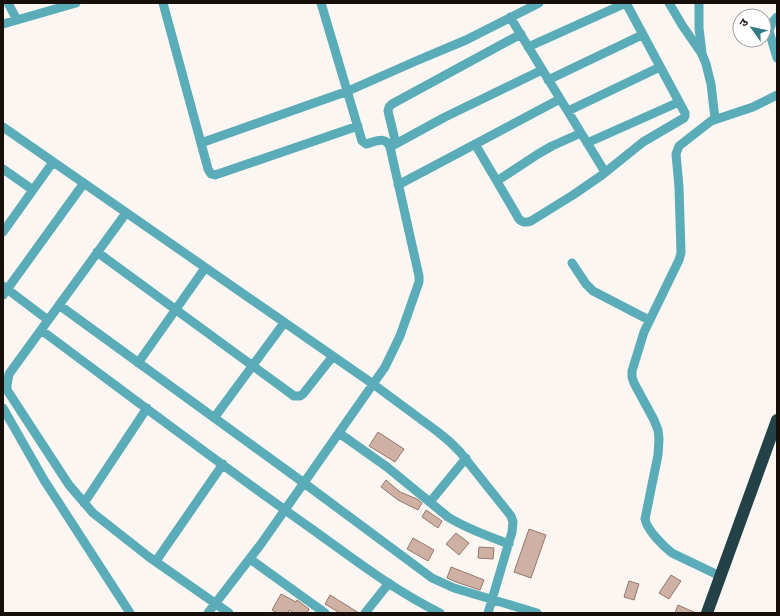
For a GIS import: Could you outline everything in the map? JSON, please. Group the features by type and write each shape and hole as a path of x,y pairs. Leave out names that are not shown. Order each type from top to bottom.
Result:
{"highway":[{"path":"707,613 777,420"}],"street":[{"path":"8,3 17,20"},
{"path":"3,24 76,3"},
{"path":"162,3 210,174 215,175 358,126"},
{"path":"321,3 362,142 367,144 383,140 393,145"},
{"path":"201,143 348,91 466,40 539,3"},
{"path":"475,144 519,219 526,223 573,196 643,142 685,116 685,113 626,3 528,47"},
{"path":"670,3 682,25 702,54 706,64 709,74 714,119"},
{"path":"699,3 699,28 702,54"},
{"path":"510,17 606,172"},
{"path":"777,17 772,23 769,31 777,58"},
{"path":"208,613 250,559 385,367 400,336 419,282 419,276 398,185 388,111 389,107 520,34"},
{"path":"548,80 642,35"},
{"path":"568,111 660,67"},
{"path":"393,145 542,70"},
{"path":"720,576 672,553 647,527 645,519 646,512 660,447 658,430 634,383 632,371 644,332 681,253 677,150 681,143 714,119 753,107 777,95"},
{"path":"398,185 560,99"},
{"path":"587,143 679,102"},
{"path":"3,127 373,384 450,442 466,458 511,516 513,522 509,544 488,613"},
{"path":"497,181 552,146 581,133"},
{"path":"3,232 53,162"},
{"path":"3,169 33,190"},
{"path":"48,320 4,290 84,183"},
{"path":"126,213 9,374 7,390 69,485 93,513 156,561 229,613"},
{"path":"97,252 296,396 303,394 333,356"},
{"path":"572,263 586,284 593,290 649,320"},
{"path":"138,363 205,268"},
{"path":"59,305 432,578 454,588 537,613"},
{"path":"214,418 284,323"},
{"path":"41,330 285,510 389,583 425,606 440,613"},
{"path":"3,408 44,480 130,613"},
{"path":"84,503 146,408"},
{"path":"339,433 387,467 458,524 509,544"},
{"path":"430,502 466,458"},
{"path":"156,561 223,464"},
{"path":"250,559 325,613"},
{"path":"365,613 389,583"}],"building":[{"path":"378,432 404,449 395,462 369,446"},
{"path":"386,480 400,492 417,499 422,503 418,510 398,500 381,487"},
{"path":"426,510 442,521 438,528 422,517"},
{"path":"529,529 546,535 531,578 514,572"},
{"path":"456,533 469,543 459,555 446,544"},
{"path":"413,538 434,550 428,561 407,549"},
{"path":"479,547 494,548 493,559 478,558"},
{"path":"451,567 484,580 480,590 447,578"},
{"path":"671,575 681,581 669,599 659,593"},
{"path":"629,581 639,584 634,600 624,597"},
{"path":"281,594 296,602 297,600 309,609 307,613 294,613 289,610 288,613 277,613 272,610"},
{"path":"330,595 359,613 340,613 325,604"},
{"path":"678,605 696,613 675,613"}]}
